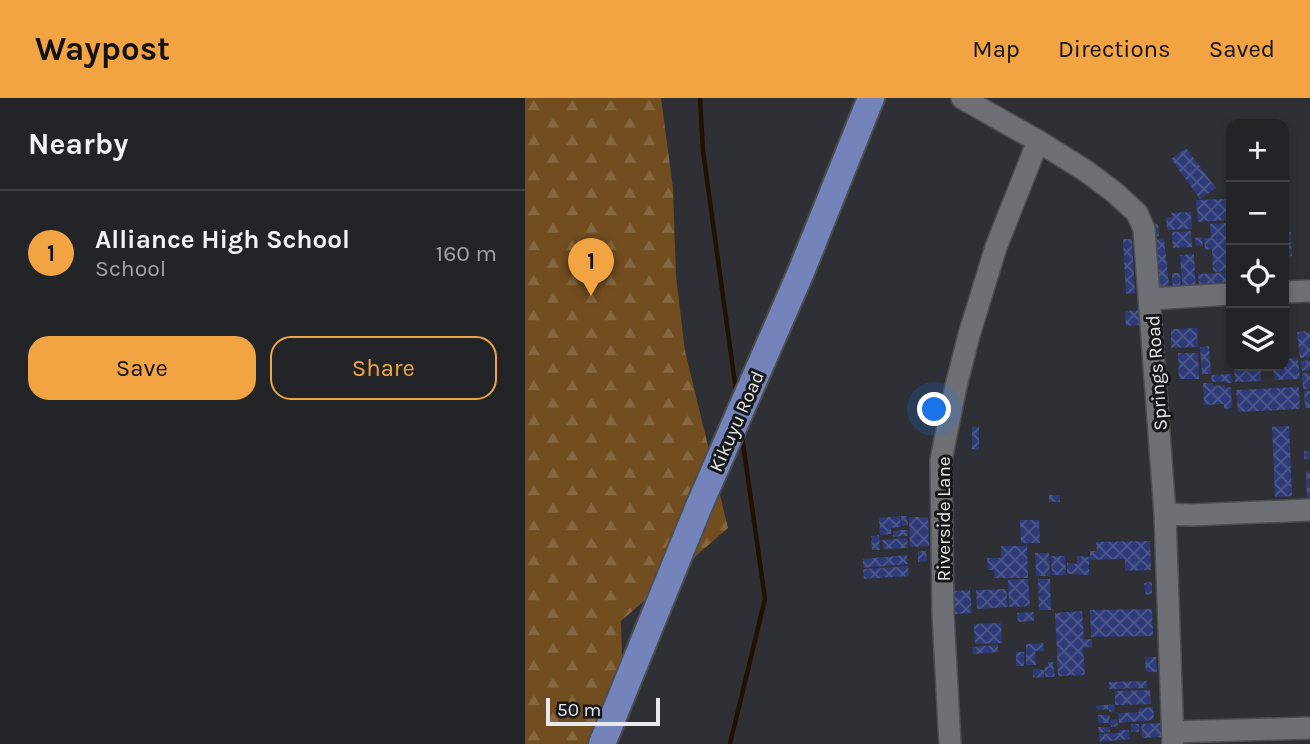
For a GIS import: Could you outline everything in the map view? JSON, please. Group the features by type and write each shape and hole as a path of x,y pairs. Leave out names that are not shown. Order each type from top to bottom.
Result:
{"main road":[{"name":"Kikuyu Road","path":"602,744 699,506 801,272 871,98"}],"street":[{"name":"Springs Road","path":"962,98 1086,171 1137,213 1144,229 1165,514 1173,738"},
{"name":"Riverside Lane","path":"950,744 943,614 941,460 955,386 969,335 996,247 1038,141"},
{"path":"1289,292 1310,290"},
{"path":"1150,299 1226,294"},
{"path":"1165,514 1310,510"},
{"path":"1173,738 1310,728"}],"green space":[{"path":"525,98 661,98 673,188 676,276 685,351 728,528 621,621 623,692 593,744 525,744"}],"building":[{"path":"1186,148 1216,188 1200,199 1171,159"},
{"path":"1226,199 1226,220 1198,222 1196,200"},
{"path":"1191,212 1192,229 1167,230 1166,217 1172,217 1171,213"},
{"path":"1226,223 1226,271 1213,272 1212,249 1205,250 1204,238 1211,238 1210,224"},
{"path":"1149,224 1158,224 1159,236 1150,237"},
{"path":"1191,231 1192,247 1173,248 1172,232"},
{"path":"1202,237 1203,246 1196,246 1195,238"},
{"path":"1164,238 1170,294 1160,295 1155,239"},
{"path":"1123,239 1132,239 1135,293 1126,294"},
{"path":"1289,242 1292,256 1289,256 1289,245"},
{"path":"1194,254 1196,294 1183,294 1180,255"},
{"path":"1226,272 1226,282 1199,284 1198,274"},
{"path":"1172,273 1180,273 1181,291 1173,292"},
{"path":"1139,310 1139,325 1126,326 1125,311"},
{"path":"1197,328 1198,347 1171,348 1171,329"},
{"path":"1297,332 1310,332 1310,357 1300,358"},
{"path":"1209,346 1211,374 1202,374 1200,347"},
{"path":"1178,353 1198,353 1199,379 1179,379"},
{"path":"1298,358 1300,379 1274,380 1273,371 1289,371 1289,359"},
{"path":"1310,360 1310,370 1302,371 1301,361"},
{"path":"1234,371 1261,371 1261,381 1235,382"},
{"path":"1302,373 1310,373 1310,389 1303,389"},
{"path":"1231,374 1232,383 1212,382 1211,375"},
{"path":"1203,383 1231,387 1232,408 1224,409 1224,404 1204,405"},
{"path":"1299,387 1300,409 1238,412 1236,390"},
{"path":"1304,391 1310,391 1310,408 1305,408"},
{"path":"1289,426 1292,496 1275,497 1272,427"},
{"path":"972,427 979,427 979,450 972,449"},
{"path":"1304,451 1310,451 1310,459 1304,459"},
{"path":"1306,471 1310,471 1310,499 1307,499"},
{"path":"1049,495 1060,495 1060,502 1049,502"},
{"path":"900,516 901,527 891,528 891,534 880,535 879,518"},
{"path":"901,516 907,516 908,525 902,526"},
{"path":"909,517 928,517 929,546 910,547"},
{"path":"1020,520 1039,520 1040,543 1021,543"},
{"path":"907,530 908,536 893,537 893,531"},
{"path":"879,535 880,550 872,550 871,536"},
{"path":"907,538 908,548 883,549 882,540"},
{"path":"1150,541 1151,570 1125,571 1125,559 1089,560 1089,575 1067,574 1067,563 1077,564 1077,556 1090,557 1090,551 1097,551 1096,542"},
{"path":"1001,546 1027,546 1028,578 994,578 994,570 988,570 987,558 1001,558"},
{"path":"918,551 926,551 927,561 918,562"},
{"path":"1035,553 1049,553 1050,576 1036,576"},
{"path":"907,555 908,564 863,568 863,559"},
{"path":"1051,556 1065,556 1066,575 1052,575"},
{"path":"908,566 909,576 864,579 863,569"},
{"path":"1028,579 1030,606 1009,607 1008,580"},
{"path":"1038,579 1050,579 1051,610 1039,610"},
{"path":"1152,582 1152,594 1146,595 1144,583"},
{"path":"1006,589 1008,607 977,609 976,590"},
{"path":"970,590 972,613 955,614 954,591"},
{"path":"1152,609 1153,636 1091,637 1090,610"},
{"path":"1082,611 1084,639 1092,639 1092,647 1083,648 1085,675 1058,676 1055,613"},
{"path":"1034,612 1034,621 1018,622 1017,613"},
{"path":"1001,623 1002,643 975,644 974,624"},
{"path":"1043,643 1044,651 1035,651 1036,665 1026,665 1026,644"},
{"path":"998,645 998,652 973,654 972,647"},
{"path":"1016,652 1024,652 1024,666 1016,666"},
{"path":"1145,657 1156,657 1157,672 1146,672"},
{"path":"1048,662 1053,662 1055,677 1045,677 1044,667 1049,666"},
{"path":"1033,669 1044,670 1044,678 1033,677"},
{"path":"1147,681 1147,688 1109,689 1109,682"},
{"path":"1150,690 1151,704 1115,705 1115,691"},
{"path":"1114,704 1115,711 1109,712 1109,709 1097,710 1096,706"},
{"path":"1153,707 1154,720 1119,723 1118,713 1139,712 1139,708"},
{"path":"1098,715 1110,715 1109,723 1098,723"},
{"path":"1117,719 1118,726 1111,727 1110,720"},
{"path":"1161,723 1161,737 1142,738 1141,724"},
{"path":"1131,724 1139,724 1139,732 1131,732"},
{"path":"1098,727 1110,727 1110,732 1099,733"},
{"path":"1119,730 1129,730 1130,739 1100,742 1099,734 1119,733"}],"waterway":[{"path":"700,98 703,151 736,391"},
{"path":"730,744 765,599 742,436"}],"place":[{"name":"Alliance High School","path":"591,296"}]}
